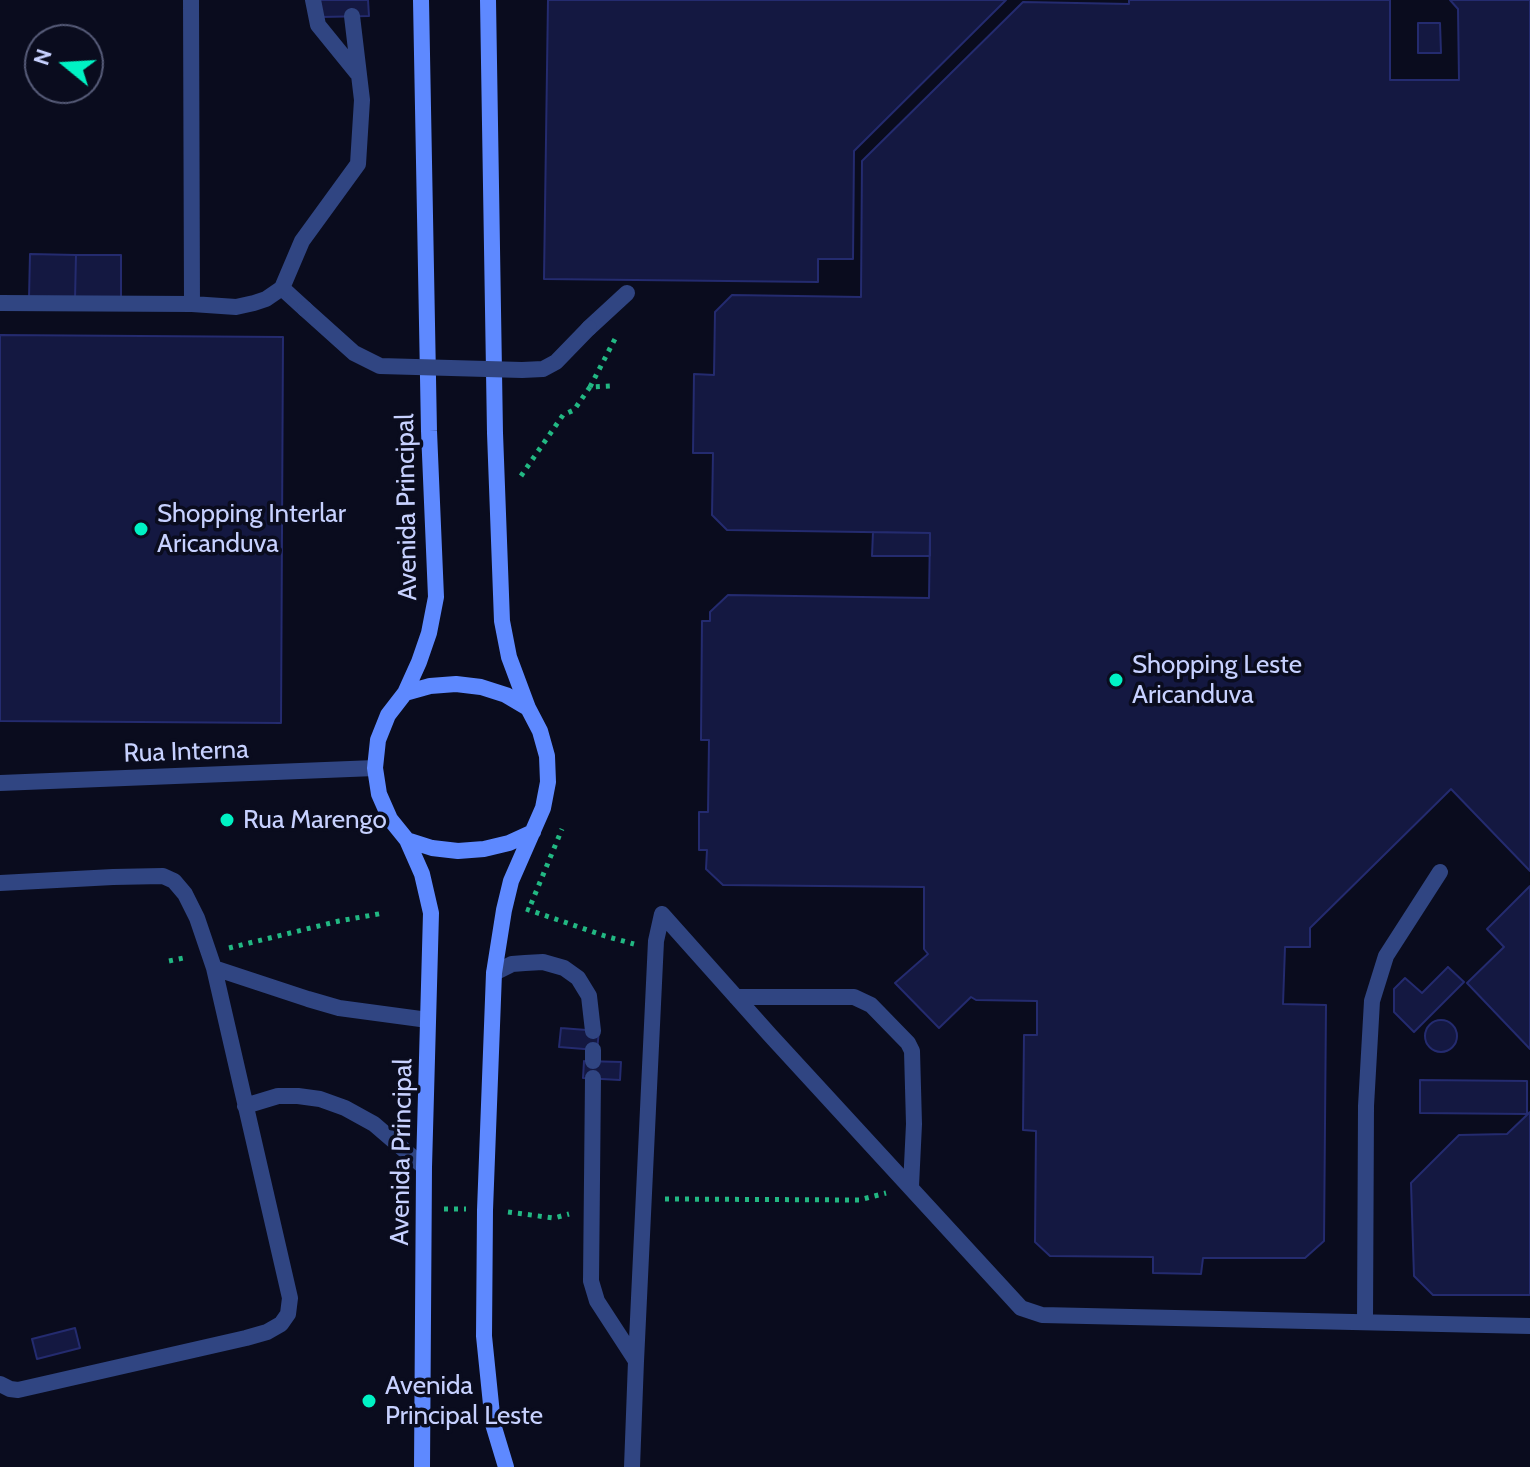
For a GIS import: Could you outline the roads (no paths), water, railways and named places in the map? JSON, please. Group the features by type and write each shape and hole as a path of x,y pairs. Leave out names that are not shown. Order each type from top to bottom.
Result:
{"street":[{"name":"Avenida Principal","path":"421,0 429,416 436,597 419,662 405,693 388,715 378,740 375,768 379,794 390,819 407,840 422,874 431,913 424,1167 422,1467"},
{"path":"488,0 495,433 502,621 509,657 540,731 547,756 548,782 543,808 511,881 494,973 485,1210 484,1336 493,1424 506,1467"},
{"path":"405,693 430,686 456,684 481,687 506,695 528,708"},
{"path":"407,840 432,848 458,851 509,843 533,832"}],"lane":[{"path":"191,0 192,304"},
{"path":"313,0 318,25 358,74"},
{"path":"0,303 236,307 266,299 282,288 302,241 358,164 362,100 352,16"},
{"path":"282,288 354,353 380,366 522,370 543,369 556,362 627,293"},
{"name":"Rua Interna","path":"0,783 375,768"},
{"path":"1365,1322 1366,1106 1372,1001 1386,956 1440,872"},
{"path":"0,883 163,876 174,881 185,894 211,960 290,1298 288,1314 281,1324 267,1332 18,1390 0,1384"},
{"path":"632,1467 656,949 662,914 1021,1308 1042,1315 1530,1326"},
{"path":"211,960 308,999 339,1008 428,1020"},
{"path":"494,973 512,964 543,962 564,968 578,978 589,996 593,1031"},
{"path":"736,997 854,997 871,1005 908,1043 912,1051 914,1124 911,1186"},
{"path":"593,1078 591,1281 597,1301 636,1361"},
{"path":"245,1106 278,1096 320,1099 374,1124 424,1167"}],"place":[{"name":"Shopping Interlar Aricanduva","path":"141,529"},
{"name":"Shopping Leste Aricanduva","path":"1116,680"},
{"name":"Rua Marengo","path":"227,820"},
{"name":"Avenida Principal Leste","path":"369,1401"}]}
